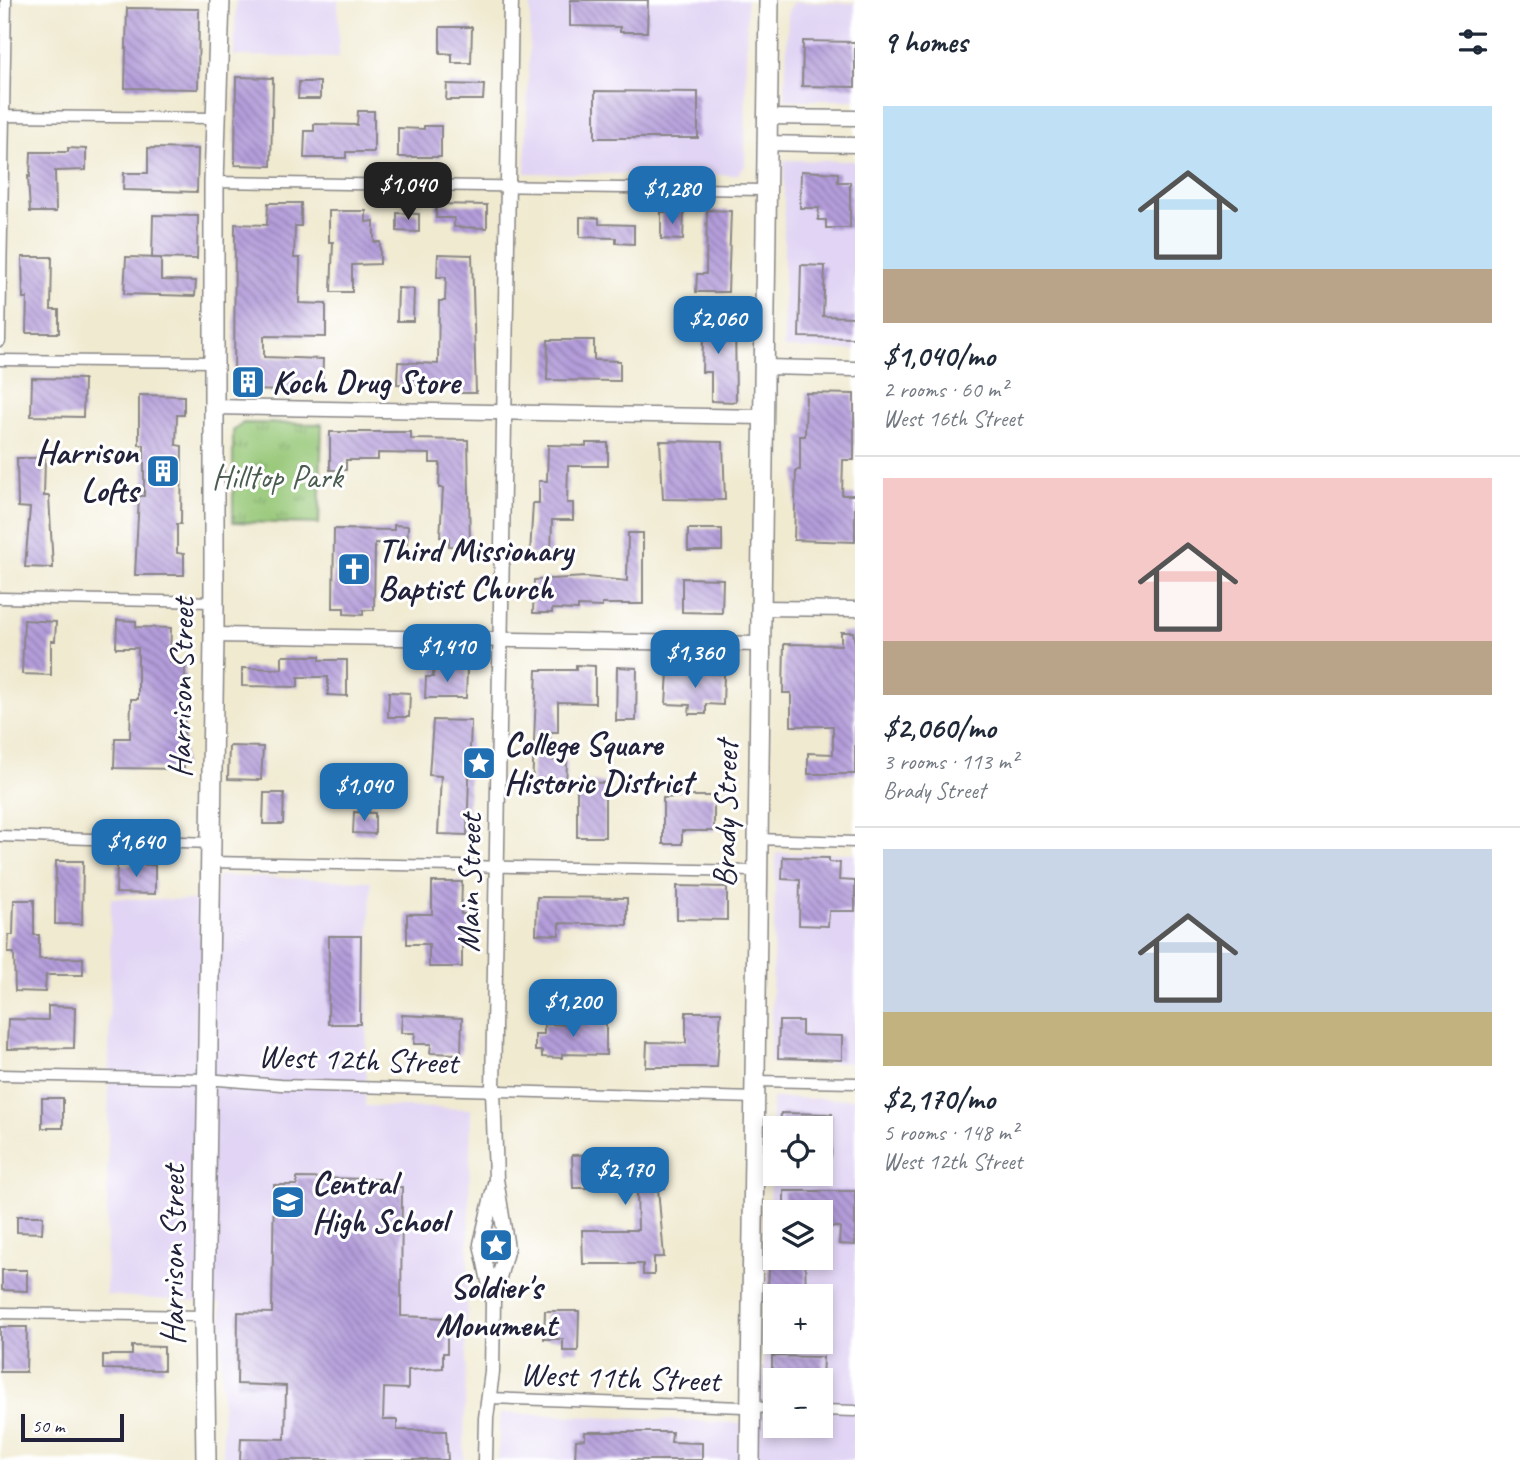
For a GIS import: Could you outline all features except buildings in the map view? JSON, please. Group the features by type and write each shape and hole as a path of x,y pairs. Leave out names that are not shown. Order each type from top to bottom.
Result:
{"highway":[{"name":"Harrison Street","path":"206,1460 204,1316 214,635 214,182 220,0"},
{"name":"Brady Street","path":"750,1460 756,1090 756,839 765,367 764,190 769,0"}],"street":[{"path":"0,341 1,116 6,0"},
{"name":"Main Street","path":"485,1460 493,1300 507,1248 495,1179 494,1090 511,0"},
{"path":"1,116 215,118"},
{"path":"765,117 855,118"},
{"path":"765,143 855,145"},
{"path":"214,182 764,190"},
{"path":"0,360 215,362"},
{"path":"765,367 855,369"},
{"path":"215,407 506,414 763,416"},
{"path":"0,598 214,602"},
{"path":"760,608 855,609"},
{"path":"214,635 760,644"},
{"path":"0,836 211,853 498,867 756,871"},
{"path":"756,839 855,842"},
{"name":"West 12th Street","path":"0,1075 206,1079 281,1085 494,1090 756,1090 855,1083"},
{"name":"Main Street","path":"493,1300 481,1244 495,1179"},
{"path":"0,1313 204,1316"},
{"name":"West 11th Street","path":"489,1398 763,1408"},
{"path":"833,1410 855,1411"}],"shaded area":[{"path":"236,0 338,0 339,58 234,56"},
{"path":"531,0 747,0 745,166 737,175 525,173"},
{"path":"794,2 855,3 855,100 785,100 788,10"},
{"path":"784,160 855,161 855,350 784,348"},
{"path":"776,853 855,853 855,1063 770,1063"},
{"name":"Central High School","path":"217,876 371,881 365,1106 471,1109 464,1460 223,1460 221,1304 106,1295 111,898 216,901"},
{"path":"772,1098 855,1099 855,1460 498,1460 500,1413 759,1424 763,1376 763,1438 833,1438 833,1368 764,1368 765,1354 833,1354 833,1284 769,1284 769,1270 833,1270 833,1200 770,1200 770,1186 833,1186 833,1116 772,1116"}],"green space":[{"name":"Hilltop Park","path":"243,423 322,424 319,524 233,522 233,431"}],"place":[{"name":"Koch Drug Store","path":"248,382"},
{"name":"Harrison Lofts","path":"163,471"},
{"name":"Third Missionary Baptist Church","path":"354,569"},
{"name":"College Square Historic District","path":"479,763"},
{"name":"Central High School","path":"288,1202"},
{"name":"Soldier's Monument","path":"496,1245"}]}
